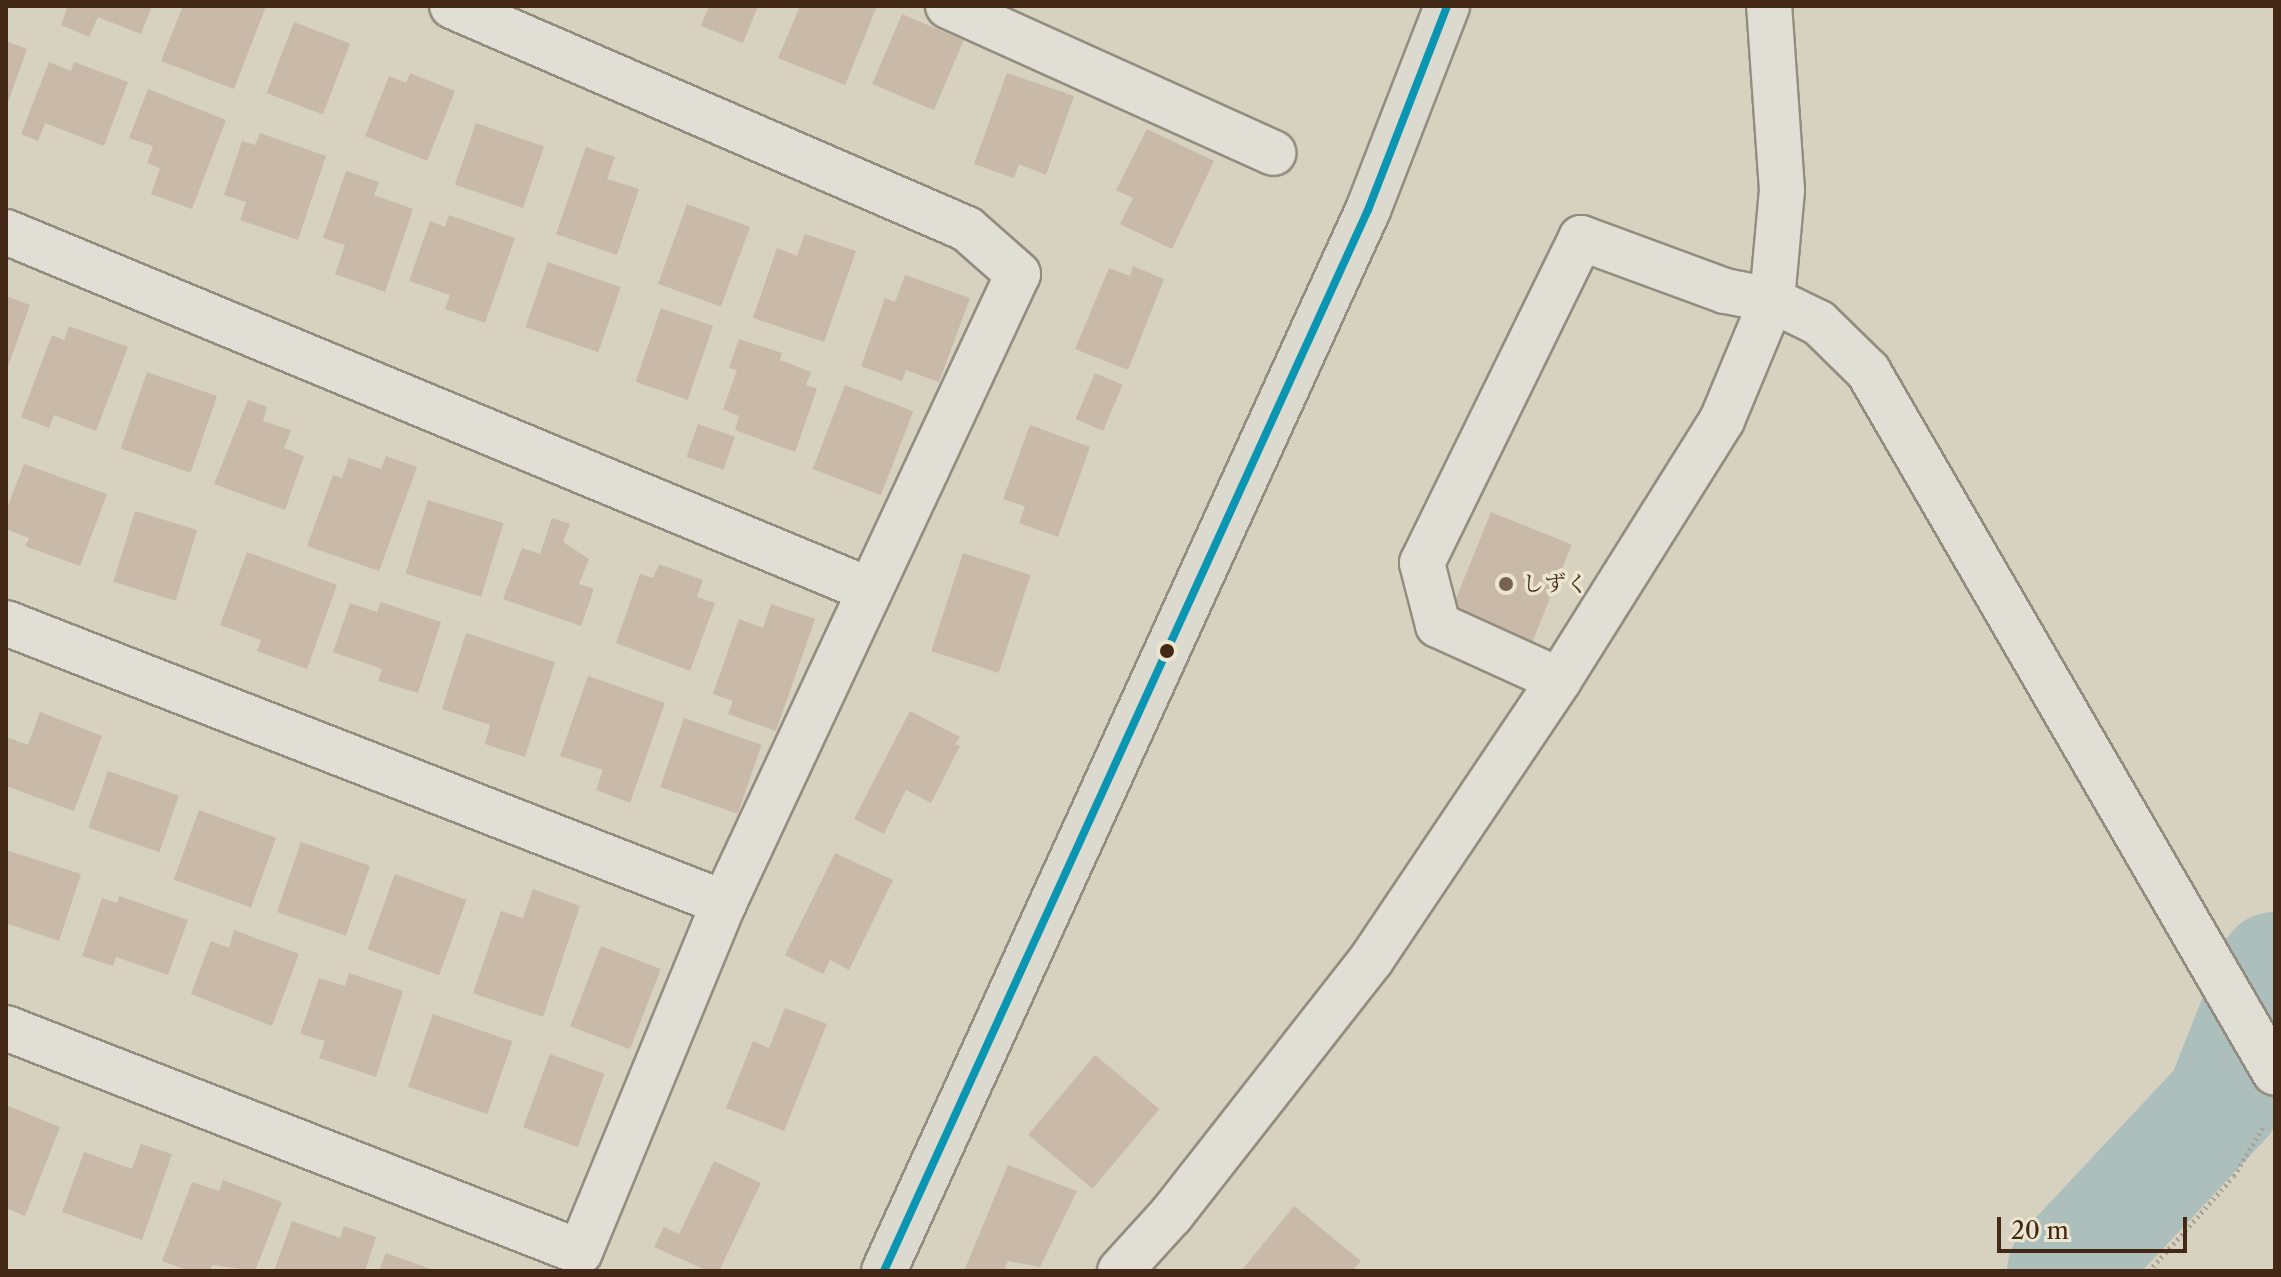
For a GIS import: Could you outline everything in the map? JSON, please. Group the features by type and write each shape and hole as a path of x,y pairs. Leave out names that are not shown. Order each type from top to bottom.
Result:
{"main road":[{"path":"884,1271 1368,210 1447,6"}],"street":[{"path":"6,1028 580,1252 724,903 867,589 1018,274 967,229 452,6"},
{"path":"948,6 1273,153"},
{"path":"1120,1271 1171,1215 1371,960 1559,680 1722,420 1772,300 1782,190 1769,6"},
{"path":"6,232 867,589"},
{"path":"1559,680 1438,625 1422,563 1581,238 1725,291 1772,300 1819,323 1868,371 2273,1069"},
{"path":"6,623 724,903"}],"path":[{"path":"2149,1271 2234,1176 2268,1119"}],"building":[{"path":"68,6 152,6 141,34 98,17 89,37 61,25"},
{"path":"183,6 266,6 234,89 161,61"},
{"path":"709,6 758,6 743,43 701,26"},
{"path":"800,6 877,6 845,85 778,58"},
{"path":"902,14 964,40 934,110 872,84"},
{"path":"294,22 350,44 323,114 267,93"},
{"path":"6,41 27,49 6,108"},
{"path":"49,62 71,71 74,62 128,82 104,146 45,123 38,141 21,134"},
{"path":"410,73 455,91 427,161 365,136 389,76 406,83"},
{"path":"1007,73 1074,96 1046,175 1019,164 1014,178 974,164"},
{"path":"148,89 226,120 192,209 151,194 160,168 147,163 153,146 129,138"},
{"path":"476,123 544,146 523,208 455,184"},
{"path":"1147,129 1214,161 1172,249 1120,224 1133,198 1116,190"},
{"path":"260,133 326,156 298,240 240,220 246,202 224,195 242,141 255,145"},
{"path":"586,147 615,157 607,179 639,189 617,255 556,234"},
{"path":"346,171 379,182 374,195 413,209 385,292 335,274 345,245 323,238"},
{"path":"687,204 750,227 721,307 658,284"},
{"path":"449,215 515,238 485,323 445,309 450,295 409,281 430,221 445,227"},
{"path":"805,234 856,251 824,342 753,318 777,248 797,256"},
{"path":"548,262 621,287 598,352 526,327"},
{"path":"1133,266 1164,279 1128,370 1075,349 1109,268 1130,276"},
{"path":"905,275 970,298 939,382 906,370 902,381 861,366 885,298 895,302"},
{"path":"6,296 30,305 6,372"},
{"path":"661,308 713,326 688,400 636,382"},
{"path":"69,326 128,347 96,431 54,415 49,428 21,417 52,335 64,340"},
{"path":"739,339 782,353 780,360 811,372 806,385 817,389 795,452 735,430 739,416 723,409 737,370 729,368"},
{"path":"147,372 217,396 191,473 121,449"},
{"path":"1095,373 1123,385 1103,431 1075,419"},
{"path":"845,385 913,411 881,495 813,469"},
{"path":"248,400 267,407 263,421 291,430 284,448 304,456 285,510 214,484"},
{"path":"698,424 735,437 723,470 687,457"},
{"path":"1030,425 1090,447 1058,537 1019,523 1025,506 1003,499"},
{"path":"386,456 417,467 379,571 307,546 333,475 342,478 349,458 381,469"},
{"path":"24,464 107,494 80,566 25,546 29,538 6,529 6,511"},
{"path":"428,500 504,523 481,597 405,574"},
{"path":"135,511 197,530 176,601 113,582"},
{"name":"しずく","path":"1491,512 1572,545 1525,660 1444,628"},
{"path":"552,518 570,524 563,542 589,559 579,584 594,589 581,626 503,599 522,548 540,554"},
{"path":"247,552 337,585 307,669 257,651 261,640 220,625"},
{"path":"963,553 1031,575 999,673 931,651"},
{"path":"659,564 703,580 697,597 715,603 690,671 616,643 640,574 653,578"},
{"path":"381,602 441,622 418,693 378,681 382,669 333,652 350,603 377,612"},
{"path":"771,604 815,619 776,731 728,714 733,701 713,694 739,619 763,628"},
{"path":"466,633 555,662 525,757 485,744 490,725 442,709"},
{"path":"588,676 665,703 630,803 596,790 603,770 560,756"},
{"path":"910,711 960,737 955,744 960,746 931,803 906,790 884,834 854,819"},
{"path":"40,712 102,736 74,811 6,786 6,737 28,745"},
{"path":"684,718 762,745 738,814 660,787"},
{"path":"108,771 179,795 159,852 88,828"},
{"path":"199,810 276,838 251,908 174,880"},
{"path":"301,842 370,866 346,936 277,912"},
{"path":"6,850 81,874 59,941 6,923"},
{"path":"835,853 893,880 849,970 830,960 823,974 785,955"},
{"path":"395,874 466,900 439,975 368,949"},
{"path":"533,889 580,906 543,1017 473,993 501,911 523,918"},
{"path":"119,896 188,920 168,975 116,957 113,966 82,956 102,898 117,903"},
{"path":"234,930 299,954 272,1026 191,994 211,941 229,948"},
{"path":"601,946 661,969 630,1049 570,1026"},
{"path":"349,973 403,991 376,1077 319,1058 325,1041 300,1034 319,978 345,986"},
{"path":"785,1008 827,1024 784,1131 726,1108 753,1041 769,1048"},
{"path":"433,1014 512,1041 487,1114 408,1087"},
{"path":"550,1054 605,1074 578,1147 523,1127"},
{"path":"1095,1055 1159,1109 1092,1189 1028,1135"},
{"path":"6,1105 60,1127 25,1216 6,1208"},
{"path":"141,1144 172,1154 142,1240 62,1212 84,1152 132,1169"},
{"path":"714,1161 761,1183 719,1271 708,1271 654,1247 664,1227 679,1234"},
{"path":"1008,1165 1077,1191 1040,1267 1008,1261 1004,1271 964,1271"},
{"path":"223,1180 282,1202 255,1271 212,1265 210,1271 190,1271 162,1261 192,1182 219,1191"},
{"path":"1294,1206 1361,1261 1352,1271 1241,1271"},
{"path":"292,1221 340,1238 344,1226 376,1237 365,1271 274,1271"},
{"path":"386,1253 436,1271 379,1271"}],"waterway":[{"path":"2064,1271 2223,1101 2275,969"}],"transit line":[{"path":"884,1271 1368,210 1447,6"}],"place":[{"name":"しずく","path":"1506,584"}]}
